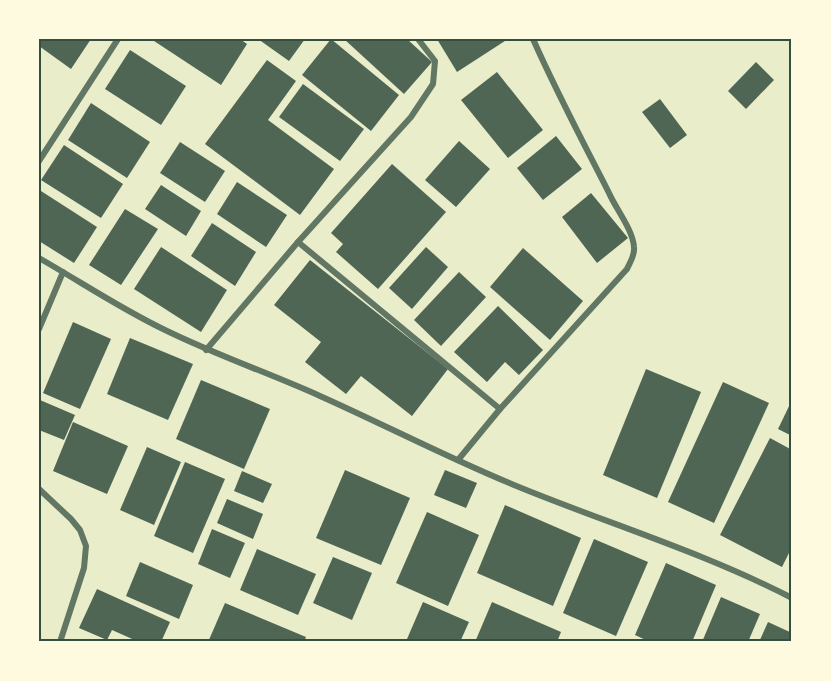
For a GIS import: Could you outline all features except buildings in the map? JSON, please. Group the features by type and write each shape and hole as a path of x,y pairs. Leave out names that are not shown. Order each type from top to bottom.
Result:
{"street":[{"path":"39,161 118,39"},
{"path":"206,350 298,242 411,117 433,84 435,61 418,39"},
{"path":"458,460 500,409 627,269 633,256 634,247 630,234 533,39"},
{"path":"298,242 500,409"},
{"path":"39,258 153,324 206,350 272,375 563,505 678,547 792,597"},
{"path":"39,329 63,272"},
{"path":"39,489 71,519 80,530 86,546 84,568 60,642"}]}
